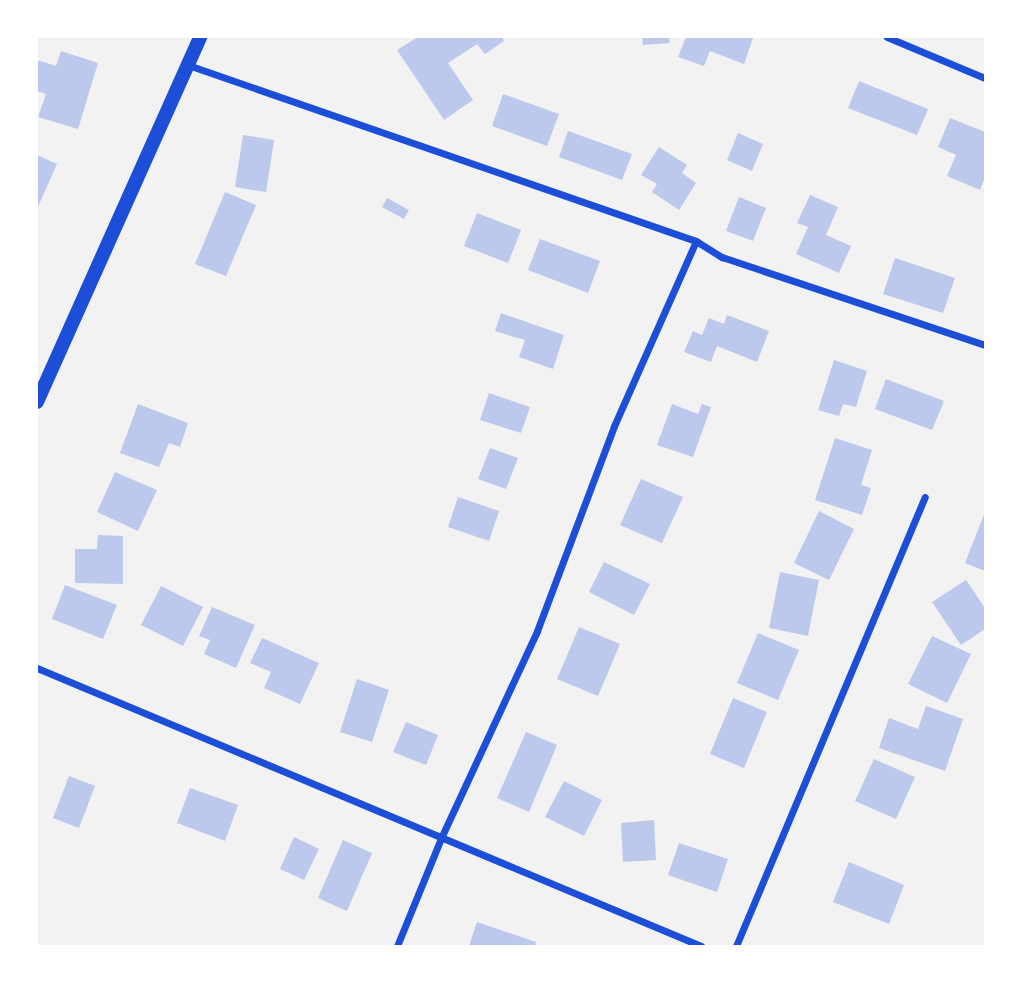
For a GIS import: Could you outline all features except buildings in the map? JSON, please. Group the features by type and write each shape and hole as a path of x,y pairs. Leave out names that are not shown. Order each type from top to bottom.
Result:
{"main road":[{"path":"37,402 200,37"}],"street":[{"path":"887,37 985,78"},
{"path":"188,65 696,241 722,257 985,345"},
{"path":"397,946 441,838 537,631 614,426 696,241"},
{"path":"736,946 925,497"},
{"path":"37,668 701,946"}]}
